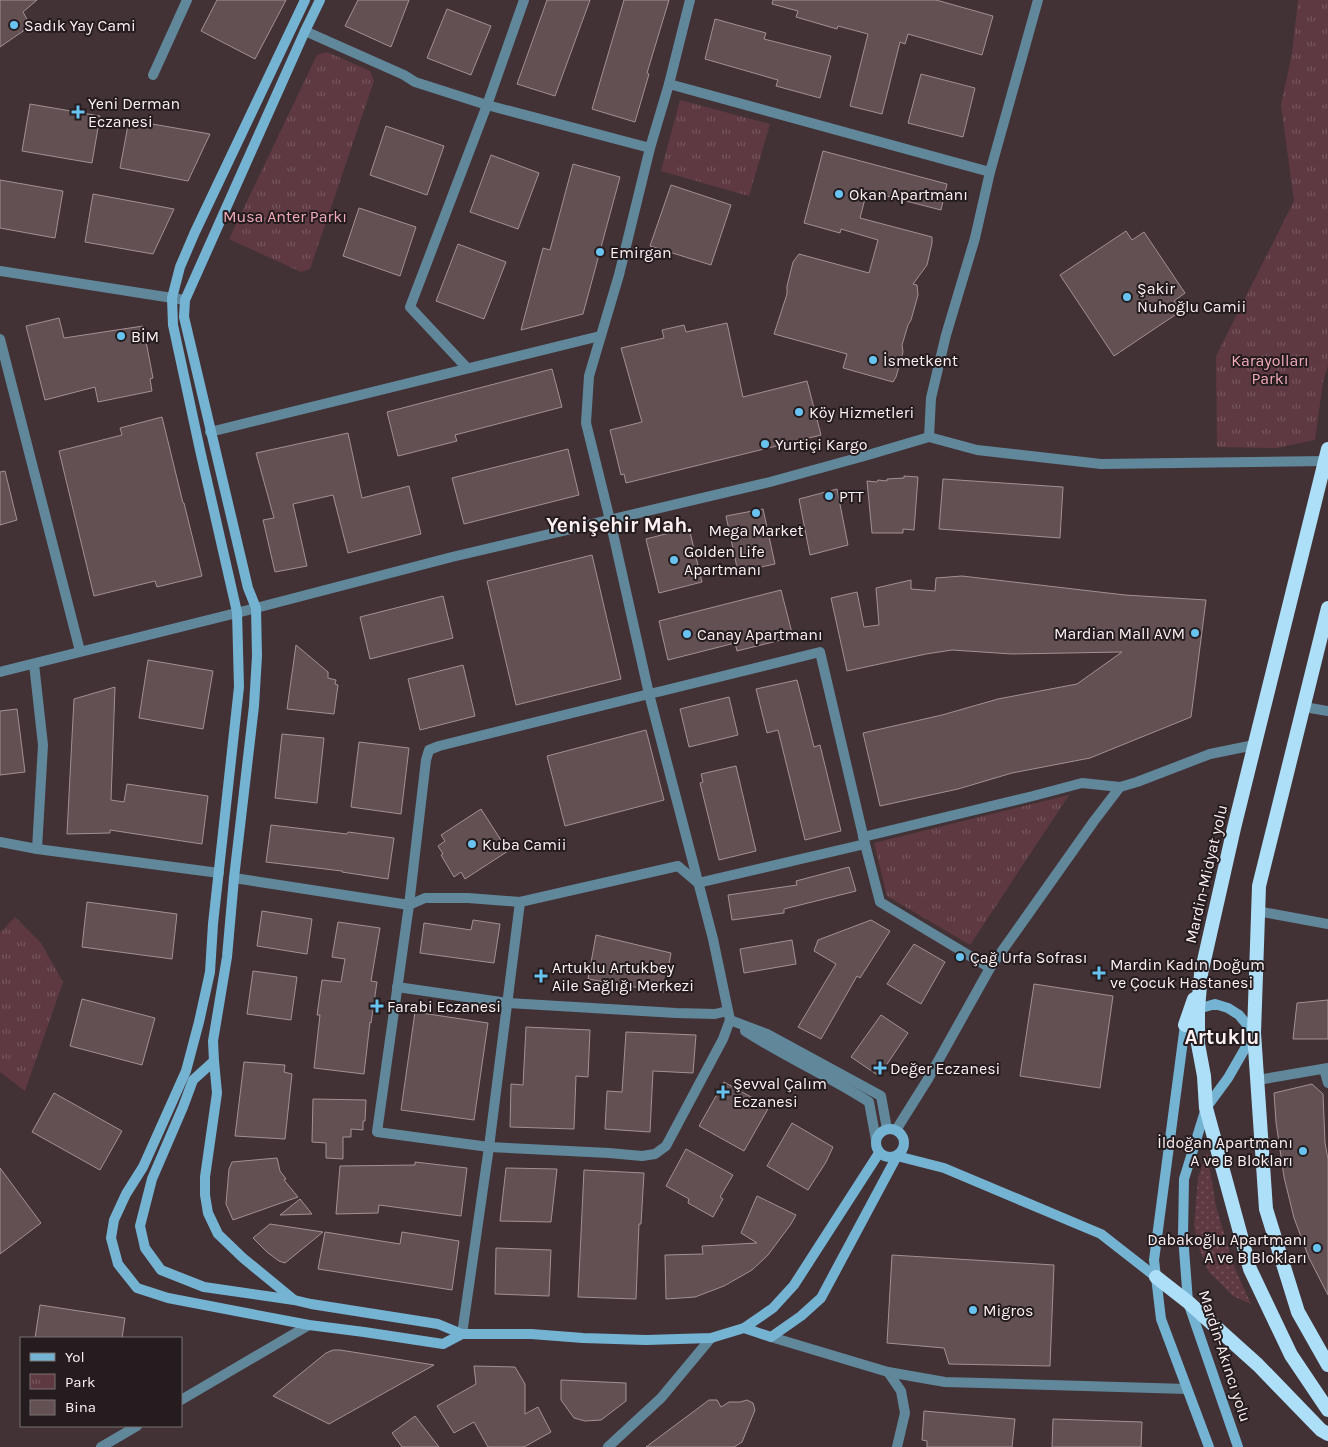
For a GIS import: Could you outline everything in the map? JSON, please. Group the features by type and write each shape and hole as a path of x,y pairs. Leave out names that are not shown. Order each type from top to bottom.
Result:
{"highway":[{"name":"Mardin-Midyat yolu","path":"1327,455 1254,745 1201,974 1198,1044 1204,1076 1206,1108 1250,1269 1291,1355 1328,1410"},
{"path":"1328,608 1259,886 1254,1033 1266,1209 1298,1312 1328,1365"},
{"path":"1185,1025 1201,974"},
{"path":"1156,1277 1188,1302 1258,1365 1321,1430 1328,1434"}],"main road":[{"path":"305,0 195,232 180,267 172,298 173,325 237,612 239,687 210,972 199,1022 186,1071 142,1167 126,1194 114,1220 111,1238 118,1264 137,1288 168,1298 309,1325 443,1344 462,1334"},
{"path":"294,1300 243,1258 218,1234 208,1213 205,1195 205,1177 217,1093 212,1041 227,957 254,706 257,656 256,608 248,588 184,317 186,300 320,0"},
{"path":"1209,1447 1161,1319 1154,1260 1185,1025 1198,1009 1215,1004 1228,1008 1239,1016 1254,1033"},
{"name":"Mardin-Akıncı yolu","path":"1238,1447 1188,1302 1183,1236 1184,1179 1206,1108 1228,1078 1254,1033"},
{"path":"214,1061 194,1080 152,1178 140,1226 145,1248 161,1270 204,1287 438,1324 462,1334 531,1334 646,1340 711,1338 744,1328 773,1308 794,1286 879,1153"},
{"path":"744,1328 771,1337 801,1316 821,1298 897,1156 903,1149 902,1136 892,1130 880,1133 876,1140 879,1153 887,1157 897,1156 944,1168 1101,1234 1156,1277"}],"street":[{"path":"153,75 187,0"},
{"path":"467,368 410,307 487,104 524,0"},
{"path":"690,0 669,84 650,148 619,274 589,376 586,423 649,694 713,939 728,1016 723,1039 666,1146 655,1154 642,1156 489,1147 377,1132 409,905 426,760 429,750 505,729 649,694 820,652 880,902 990,968"},
{"path":"929,437 931,398 975,238 990,172 1035,1"},
{"path":"305,31 404,75 415,82 487,104 650,148"},
{"path":"669,84 990,172"},
{"path":"0,271 186,300"},
{"path":"210,432 600,336"},
{"path":"0,339 80,651"},
{"path":"0,672 452,557 770,482 868,456 929,437 977,450 1101,464 1327,455"},
{"path":"34,664 43,745 37,849"},
{"path":"1304,707 1328,711"},
{"path":"698,883 1082,783 1120,787 1210,754 1254,745"},
{"path":"892,1130 928,1079 990,968 1120,787"},
{"path":"0,842 37,849 219,873"},
{"path":"234,878 409,905 425,898 468,898 520,902 678,866 698,883"},
{"path":"462,1334 489,1147 520,902"},
{"path":"1257,912 1328,924"},
{"path":"397,988 508,1003 728,1016 767,1034 881,1096 892,1130"},
{"path":"728,1016 778,1051 842,1085 869,1102 876,1140"},
{"path":"1258,1080 1326,1068 1328,1082"},
{"path":"182,1399 309,1325"},
{"path":"771,1337 888,1372 945,1382 1187,1389"},
{"path":"608,1447 662,1398 711,1338"},
{"path":"888,1372 901,1391 905,1412 897,1447"},
{"path":"101,1447 135,1427"}],"green space":[{"name":"Karayolları Parkı","path":"1298,0 1328,0 1328,365 1323,382 1315,440 1276,448 1217,447 1216,356 1294,201 1281,105 1292,54"},
{"name":"Musa Anter Parkı","path":"327,52 370,71 374,81 310,269 301,272 229,239 317,55"},
{"path":"680,100 770,124 749,196 661,171"},
{"path":"1069,795 970,945 887,896 874,843"},
{"path":"15,917 41,943 63,982 25,1091 0,1072 0,933"},
{"path":"1207,1152 1216,1206 1233,1264 1251,1304 1233,1296 1209,1272 1200,1251 1194,1226 1198,1178"}],"building":[{"name":"Sadık Yay Cami","path":"0,0 37,0 23,12 28,21 26,29 0,47"},
{"path":"217,0 286,0 255,59 201,31"},
{"path":"358,0 409,0 391,47 345,26"},
{"path":"547,0 590,0 555,96 517,84"},
{"path":"624,0 669,0 647,73 649,74 635,122 592,109"},
{"path":"773,0 936,0 993,16 982,55 908,34 905,44 900,42 882,114 850,106 868,34 838,26 837,29 796,17 798,11 772,4"},
{"path":"447,9 491,26 471,75 427,58"},
{"path":"715,19 766,33 764,39 831,56 820,98 776,86 778,80 705,59"},
{"path":"921,74 975,88 963,137 908,123"},
{"path":"30,104 100,116 92,163 22,151"},
{"path":"129,120 210,134 188,181 120,168"},
{"path":"386,126 444,146 427,195 370,175"},
{"path":"823,151 947,184 941,210 867,191 860,218 932,237 927,265 913,284 917,285 918,295 902,345 903,352 893,382 843,368 847,354 774,334 787,294 793,262 799,254 869,273 878,240 841,229 840,233 804,223"},
{"path":"491,155 539,173 518,229 470,212"},
{"path":"573,164 620,177 583,314 521,330 543,248 550,250"},
{"path":"0,180 63,191 55,238 0,228"},
{"path":"671,185 731,205 711,265 650,246"},
{"path":"93,194 174,209 153,254 85,242"},
{"path":"359,208 416,227 400,276 343,256"},
{"name":"Şakir Nuhoğlu Camii","path":"1126,231 1132,240 1144,232 1185,293 1174,301 1181,311 1114,356 1060,275"},
{"path":"458,244 506,262 484,319 436,301"},
{"path":"59,318 64,338 143,326 153,378 150,379 152,391 98,402 95,387 45,400 26,326"},
{"path":"727,323 743,397 807,381 821,435 626,483 624,474 621,475 610,430 642,422 621,348 664,338 662,330 684,325 686,332"},
{"path":"552,369 562,407 455,435 457,441 398,456 387,412"},
{"path":"162,417 202,576 157,587 155,581 94,596 59,451 122,435 120,428"},
{"path":"348,433 362,498 409,486 421,534 348,553 333,495 293,504 307,566 275,572 263,520 274,518 256,453"},
{"path":"568,449 579,495 464,524 452,478"},
{"path":"5,471 17,520 0,525 0,472"},
{"path":"904,476 918,477 914,530 903,529 903,533 872,533 867,481 887,481 887,479 904,478"},
{"path":"943,479 1063,487 1060,538 939,529"},
{"path":"837,489 848,545 810,555 799,499"},
{"path":"763,509 775,564 738,572 726,516"},
{"name":"Golden Life Apartmanı","path":"689,528 702,582 659,593 646,539"},
{"path":"592,555 621,679 516,705 487,581"},
{"path":"962,576 1125,595 1206,600 1191,717 1090,758 1012,773 958,789 880,806 863,733 942,715 998,699 1077,684 1122,652 1012,654 952,650 847,671 831,598 857,592 864,627 879,625 876,588 911,580 911,589 935,591 936,578"},
{"path":"781,590 793,637 737,651 735,643 668,660 659,621"},
{"path":"443,596 453,638 370,659 360,617"},
{"path":"296,645 328,672 328,678 336,680 335,684 338,685 334,714 287,709"},
{"path":"148,660 213,671 203,729 139,718"},
{"path":"463,665 475,716 420,730 408,679"},
{"path":"797,680 814,747 820,745 841,831 805,840 778,730 767,733 756,689"},
{"path":"115,687 111,800 124,802 127,784 208,796 202,844 110,830 110,833 67,834 74,699"},
{"path":"729,697 738,735 689,747 680,709"},
{"path":"17,709 25,772 0,775 0,711"},
{"path":"646,730 664,800 565,826 547,756"},
{"path":"282,734 324,738 317,803 275,798"},
{"path":"359,742 409,748 401,814 351,807"},
{"path":"736,766 756,851 719,860 700,783 703,782 701,774"},
{"name":"Kuba Camii","path":"481,809 508,851 465,879 461,872 454,877 438,846 445,841 441,835"},
{"path":"271,825 394,838 388,879 342,871 266,862"},
{"path":"849,867 856,891 784,909 784,913 732,920 728,895 797,885 796,881"},
{"path":"87,902 177,914 172,959 82,947"},
{"path":"262,911 312,919 307,954 257,946"},
{"path":"473,920 500,924 494,963 420,953 424,923 471,930"},
{"path":"871,920 890,931 860,978 857,976 821,1039 798,1027 836,964 814,951 818,940"},
{"path":"338,922 380,928 371,981 377,982 364,1074 314,1068 320,1015 317,1015 322,980 341,982 345,959 332,957"},
{"path":"596,935 671,953 664,992 588,979"},
{"path":"792,940 796,964 744,973 740,949"},
{"path":"914,944 945,962 921,1004 887,984"},
{"path":"253,971 297,977 291,1020 247,1014"},
{"path":"1034,984 1113,996 1100,1088 1020,1076"},
{"path":"82,999 155,1018 142,1065 70,1046"},
{"path":"1328,1000 1328,1039 1293,1039 1297,1003"},
{"path":"415,1012 488,1023 474,1120 401,1110"},
{"path":"881,1015 908,1033 879,1076 851,1057"},
{"path":"526,1027 590,1030 588,1077 576,1076 574,1129 510,1127 511,1084 523,1085"},
{"path":"626,1032 696,1035 693,1073 653,1071 650,1132 605,1129 607,1091 622,1092"},
{"path":"244,1062 285,1065 284,1072 292,1074 285,1139 235,1136"},
{"path":"724,1082 769,1107 744,1151 699,1126"},
{"name":"İldoğan Apartmanı A ve B Blokları","path":"1312,1084 1323,1094 1325,1143 1328,1159 1328,1295 1309,1258 1294,1218 1284,1177 1276,1122 1274,1093"},
{"path":"54,1093 122,1131 100,1170 32,1132"},
{"path":"313,1099 366,1100 363,1130 351,1129 351,1137 343,1137 343,1159 326,1158 326,1143 312,1142"},
{"path":"792,1123 833,1147 808,1190 767,1166"},
{"path":"686,1149 733,1175 720,1197 723,1199 713,1217 688,1203 689,1199 666,1186"},
{"path":"277,1158 280,1171 286,1179 284,1180 298,1197 233,1220 226,1204 229,1169 232,1162"},
{"path":"415,1162 467,1168 461,1216 379,1205 378,1213 336,1214 340,1166 415,1165"},
{"path":"0,1168 41,1223 0,1254"},
{"path":"506,1168 557,1169 551,1222 500,1221"},
{"path":"584,1170 644,1173 641,1224 639,1224 636,1299 578,1297"},
{"path":"757,1196 796,1215 768,1255 752,1270 724,1286 695,1297 666,1299 665,1255 703,1254 702,1246 757,1243 741,1233"},
{"path":"300,1199 312,1214 280,1215"},
{"path":"270,1224 323,1232 285,1263 267,1252 253,1238"},
{"path":"325,1232 400,1244 402,1232 459,1241 452,1290 318,1269"},
{"path":"496,1248 551,1250 549,1296 495,1294"},
{"path":"892,1255 1054,1265 1050,1366 949,1364 944,1348 887,1343"},
{"path":"40,1305 125,1318 122,1337 35,1337"},
{"path":"333,1350 434,1365 329,1424 273,1396 326,1353"},
{"path":"474,1366 515,1367 525,1384 525,1414 538,1407 551,1432 524,1447 488,1447 474,1422 454,1433 437,1406 476,1384"},
{"path":"561,1380 626,1383 626,1401 601,1420 585,1421 574,1418 561,1400"},
{"path":"709,1400 717,1400 721,1407 729,1402 747,1400 753,1403 755,1410 742,1442 734,1447 646,1447"},
{"path":"924,1411 1015,1419 1012,1447 927,1447 927,1441 922,1440"},
{"path":"415,1416 439,1447 402,1447 392,1433"},
{"path":"1053,1419 1142,1422 1141,1447 1052,1447"}],"place":[{"name":"Sadık Yay Cami","path":"14,25"},
{"name":"Yeni Derman Eczanesi","path":"78,112"},
{"name":"Okan Apartmanı","path":"839,194"},
{"name":"Emirgan","path":"600,252"},
{"name":"Şakir Nuhoğlu Camii","path":"1127,297"},
{"name":"BİM","path":"121,336"},
{"name":"İsmetkent","path":"873,360"},
{"name":"Köy Hizmetleri","path":"799,412"},
{"name":"Yurtiçi Kargo","path":"765,444"},
{"name":"PTT","path":"829,496"},
{"name":"Mega Market","path":"756,513"},
{"name":"Golden Life Apartmanı","path":"674,560"},
{"name":"Mardian Mall AVM","path":"1195,633"},
{"name":"Canay Apartmanı","path":"687,634"},
{"name":"Kuba Camii","path":"472,844"},
{"name":"Çağ Urfa Sofrası","path":"960,957"},
{"name":"Mardin Kadın Doğum ve Çocuk Hastanesi","path":"1099,973"},
{"name":"Artuklu Artukbey Aile Sağlığı Merkezi","path":"541,976"},
{"name":"Farabi Eczanesi","path":"377,1006"},
{"name":"Değer Eczanesi","path":"880,1068"},
{"name":"Şevval Çalım Eczanesi","path":"723,1092"},
{"name":"İldoğan Apartmanı A ve B Blokları","path":"1303,1151"},
{"name":"Dabakoğlu Apartmanı A ve B Blokları","path":"1317,1248"},
{"name":"Migros","path":"973,1310"}],"district":[{"name":"Yenişehir Mah.","path":"619,525"},
{"name":"Artuklu","path":"1222,1037"}]}
